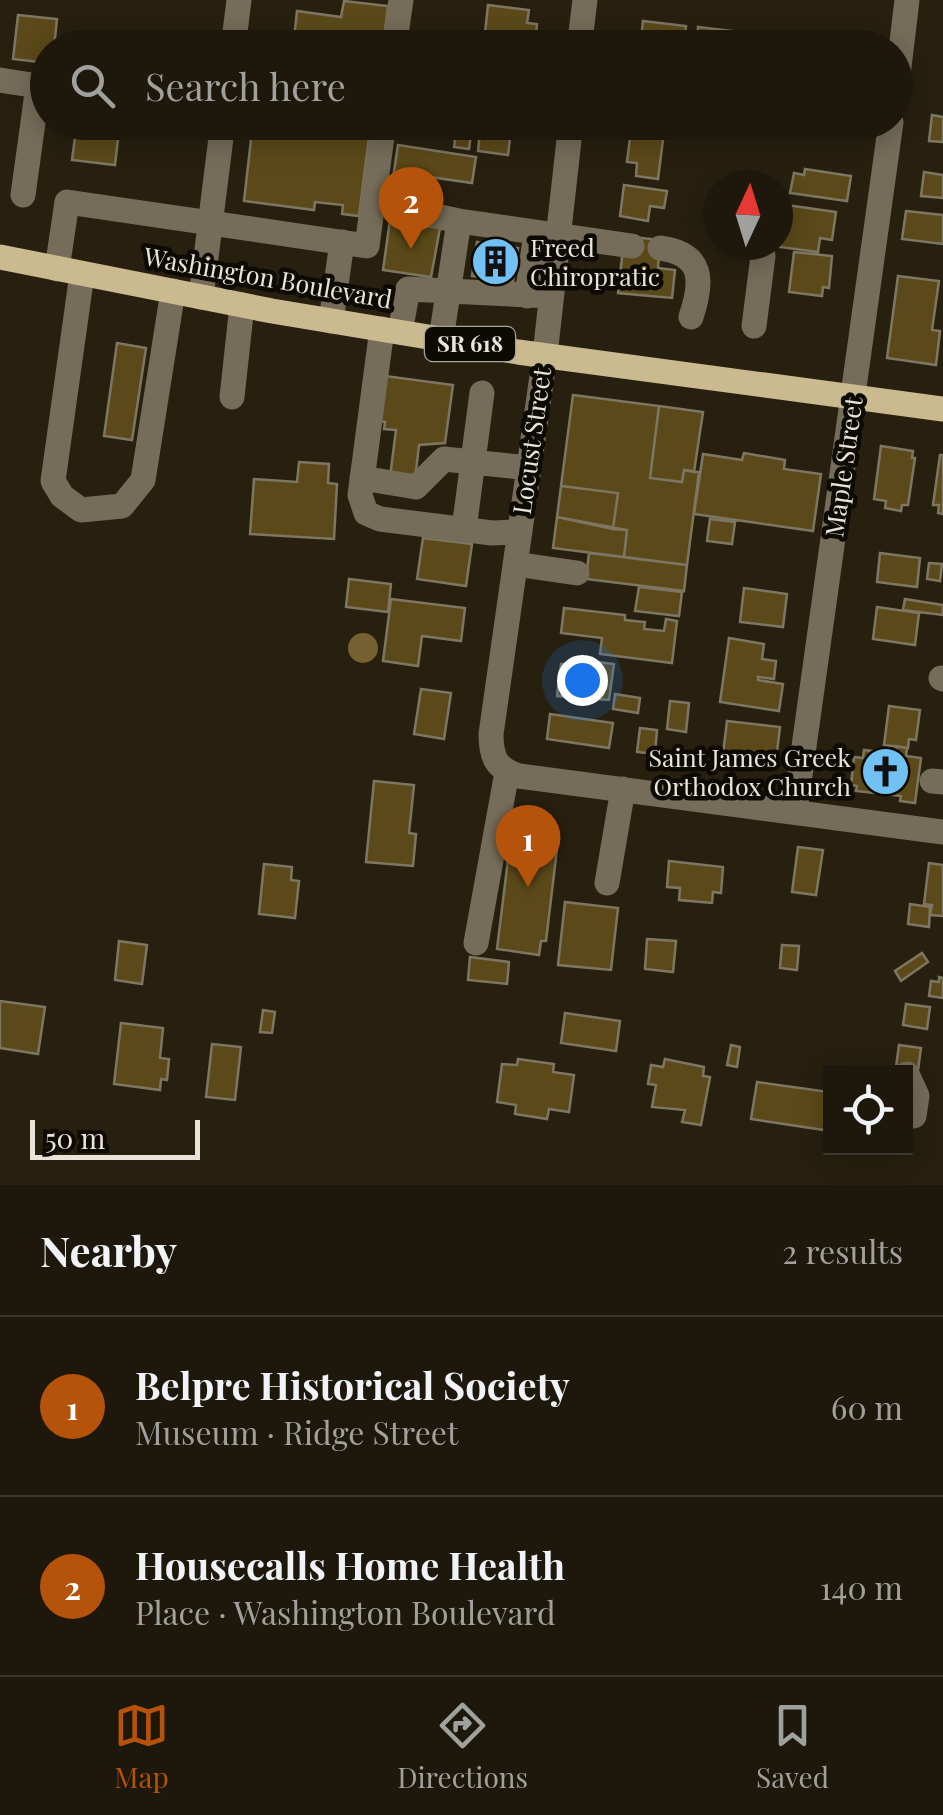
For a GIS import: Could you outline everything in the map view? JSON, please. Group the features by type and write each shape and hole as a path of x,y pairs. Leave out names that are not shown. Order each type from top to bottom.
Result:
{"main road":[{"name":"Washington Boulevard","path":"0,258 330,321 544,356 943,409"}],"street":[{"path":"235,30 239,0"},
{"path":"396,30 400,0"},
{"path":"581,30 585,0"},
{"path":"903,30 907,0"},
{"path":"0,80 30,85"},
{"path":"23,195 31,140"},
{"path":"201,297 222,140"},
{"path":"172,292 142,480 122,506 81,510 62,496 53,481 70,271 67,202 367,246 382,140"},
{"name":"Locust Street","path":"476,942 500,765 491,734 544,356 539,296 567,140"},
{"name":"Maple Street","path":"795,810 889,140"},
{"path":"407,210 632,246"},
{"path":"441,339 459,221"},
{"path":"330,321 342,242"},
{"path":"660,248 684,254 694,264 700,278 692,317"},
{"path":"754,326 762,260"},
{"path":"520,532 380,519 366,513 360,495 391,331 408,289 539,296"},
{"path":"232,397 242,305"},
{"path":"464,529 482,393"},
{"path":"362,478 416,487 444,459 529,468"},
{"path":"515,564 577,573"},
{"path":"500,765 623,789 943,832"},
{"path":"607,883 623,789"}],"shaded area":[{"path":"363,633 374,637 378,648 374,659 363,663 352,659 348,648 352,637"}],"building":[{"path":"344,1 388,6 385,30 295,30 297,11 341,17"},
{"path":"488,5 529,10 527,23 537,24 536,30 485,30"},
{"path":"18,15 57,19 56,30 30,30 30,61 13,59"},
{"path":"643,21 686,26 685,30 642,30"},
{"path":"932,115 943,117 943,142 929,141"},
{"path":"75,140 118,140 115,165 72,160"},
{"path":"251,140 369,140 359,216 342,214 343,205 315,202 314,210 244,201"},
{"path":"455,140 470,140 469,149 454,147"},
{"path":"479,140 510,140 508,155 478,151"},
{"path":"630,140 663,140 658,179 636,176 637,163 627,162"},
{"path":"398,145 476,157 472,183 430,177 429,183 418,182 416,195 391,191"},
{"path":"805,169 851,176 847,201 793,193 794,173 804,175"},
{"path":"924,172 943,175 943,198 921,196"},
{"path":"624,185 667,191 664,208 650,206 648,221 620,216"},
{"path":"793,206 836,212 832,240 820,238 818,252 793,249"},
{"path":"906,211 943,215 943,244 902,239"},
{"path":"390,220 440,228 431,277 383,270"},
{"path":"633,237 660,240 658,268 675,270 672,298 618,293 622,257"},
{"name":"Freed Chiropratic","path":"477,242 518,248 513,281 472,276"},
{"path":"794,252 832,256 829,288 823,287 822,296 789,292"},
{"path":"898,276 939,281 932,330 940,331 936,365 887,358"},
{"path":"117,343 146,348 132,440 104,436"},
{"path":"385,376 453,385 445,443 419,445 415,480 390,477 396,430 384,429 385,422 379,421"},
{"path":"573,395 659,406 650,478 682,482 684,470 699,472 687,565 624,557 627,530 613,529 618,493 561,486"},
{"path":"659,406 703,412 694,472 684,470 682,482 650,478"},
{"path":"881,446 913,451 908,505 902,505 901,511 885,508 886,501 874,499"},
{"path":"744,453 785,460 784,469 821,474 813,531 694,514 703,454 742,460"},
{"path":"940,455 943,514 938,513 939,505 933,505"},
{"path":"299,462 329,464 328,483 337,484 334,539 250,534 254,479 297,482"},
{"path":"561,486 618,493 613,529 557,517"},
{"path":"557,517 627,530 624,557 553,548"},
{"path":"710,519 735,522 732,544 707,541"},
{"path":"423,538 472,544 466,586 417,579"},
{"path":"589,553 687,565 684,591 586,579"},
{"path":"880,553 920,558 917,587 877,582"},
{"path":"929,563 942,564 940,581 927,579"},
{"path":"349,579 391,584 388,612 346,607"},
{"path":"639,587 682,592 679,616 635,611"},
{"path":"744,588 787,594 783,627 740,622"},
{"path":"391,599 465,608 461,641 422,636 418,666 383,661"},
{"path":"905,599 943,605 943,615 903,610"},
{"path":"877,607 919,613 915,645 873,639"},
{"path":"564,608 625,615 625,620 645,622 644,629 664,631 666,619 677,621 672,663 600,654 602,638 561,633"},
{"path":"729,638 764,644 762,659 776,661 774,679 758,680 783,684 779,711 720,702"},
{"path":"576,659 614,664 609,700 557,696 561,664 575,666"},
{"path":"421,689 451,693 444,739 414,734"},
{"path":"615,694 640,698 638,713 613,709"},
{"path":"670,701 689,703 686,732 667,729"},
{"path":"889,706 920,710 916,740 909,739 908,748 884,745"},
{"path":"550,714 613,723 609,748 547,739"},
{"path":"727,721 780,727 776,760 723,754"},
{"path":"640,728 657,730 655,754 637,752"},
{"name":"Saint James Greek Orthodox Church","path":"896,746 907,748 906,756 921,758 915,803 900,801 901,796 856,791 857,786 851,785 854,757 863,758 864,750 896,754"},
{"path":"374,781 414,785 409,833 416,834 413,866 366,862"},
{"path":"512,827 559,832 546,941 541,941 539,955 497,949"},
{"path":"798,847 823,850 816,895 792,892"},
{"path":"669,861 723,867 721,893 713,892 712,903 679,900 680,888 667,887"},
{"path":"929,863 943,865 943,916 930,915 932,905 924,904"},
{"path":"264,864 292,867 291,880 299,881 295,918 259,914"},
{"path":"565,902 618,908 611,970 558,965"},
{"path":"910,904 930,907 929,927 908,924"},
{"path":"647,939 676,941 673,972 645,969"},
{"path":"119,941 147,945 142,984 115,980"},
{"path":"782,945 799,946 797,970 780,968"},
{"path":"922,953 928,962 901,981 895,971"},
{"path":"470,957 509,962 507,984 468,980"},
{"path":"939,977 943,978 943,998 929,996 931,981 939,982"},
{"path":"0,1001 45,1007 38,1054 0,1048"},
{"path":"906,1004 930,1007 927,1029 903,1025"},
{"path":"263,1010 275,1012 272,1033 260,1032"},
{"path":"565,1013 620,1021 616,1051 561,1043"},
{"path":"121,1023 163,1028 160,1058 169,1059 167,1080 161,1079 160,1090 114,1084"},
{"path":"212,1044 241,1047 235,1100 206,1097"},
{"path":"731,1045 740,1047 737,1067 727,1065"},
{"path":"899,1045 921,1048 918,1070 913,1069 913,1065 896,1065"},
{"path":"518,1059 554,1064 553,1072 574,1075 569,1112 549,1109 547,1119 515,1114 516,1105 497,1102 502,1064 517,1065"},
{"path":"665,1059 704,1067 703,1076 710,1077 701,1125 682,1122 685,1110 652,1107 656,1085 648,1084 651,1065 663,1067"},
{"path":"757,1082 823,1091 823,1130 751,1119"}],"place":[{"name":"Housecalls Home Health","path":"411,249"},
{"name":"Freed Chiropratic","path":"495,262"},
{"name":"Saint James Greek Orthodox Church","path":"886,772"},
{"name":"Belpre Historical Society","path":"528,887"}]}
